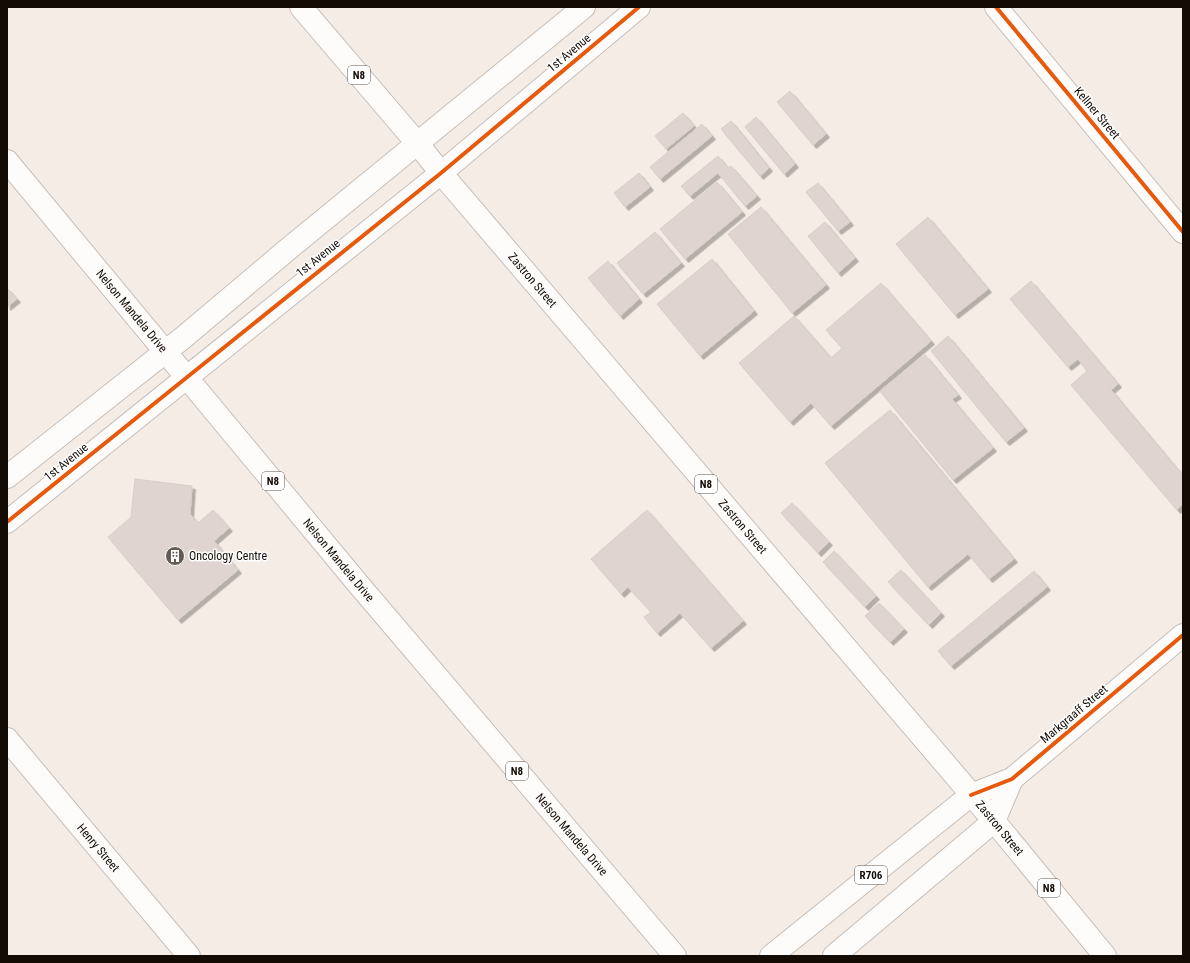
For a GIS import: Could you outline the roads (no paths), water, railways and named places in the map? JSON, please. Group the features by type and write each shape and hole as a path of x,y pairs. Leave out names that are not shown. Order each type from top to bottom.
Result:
{"main road":[{"name":"Zastron Street","path":"301,7 994,820 1105,956"},
{"name":"1st Avenue","path":"7,477 167,352 287,250 584,7"},
{"name":"1st Avenue","path":"7,522 441,173 639,7"},
{"name":"Kellner Street","path":"996,7 1183,232"},
{"name":"Nelson Mandela Drive","path":"7,161 364,591 675,956"},
{"name":"Markgraaff Street","path":"771,956 971,794 1012,779 1183,635"},
{"name":"Henry Street","path":"7,739 189,956"},
{"name":"Markgraaff Street","path":"834,956 994,820 1012,779"}],"place":[{"name":"Oncology Centre","path":"175,556"}]}
